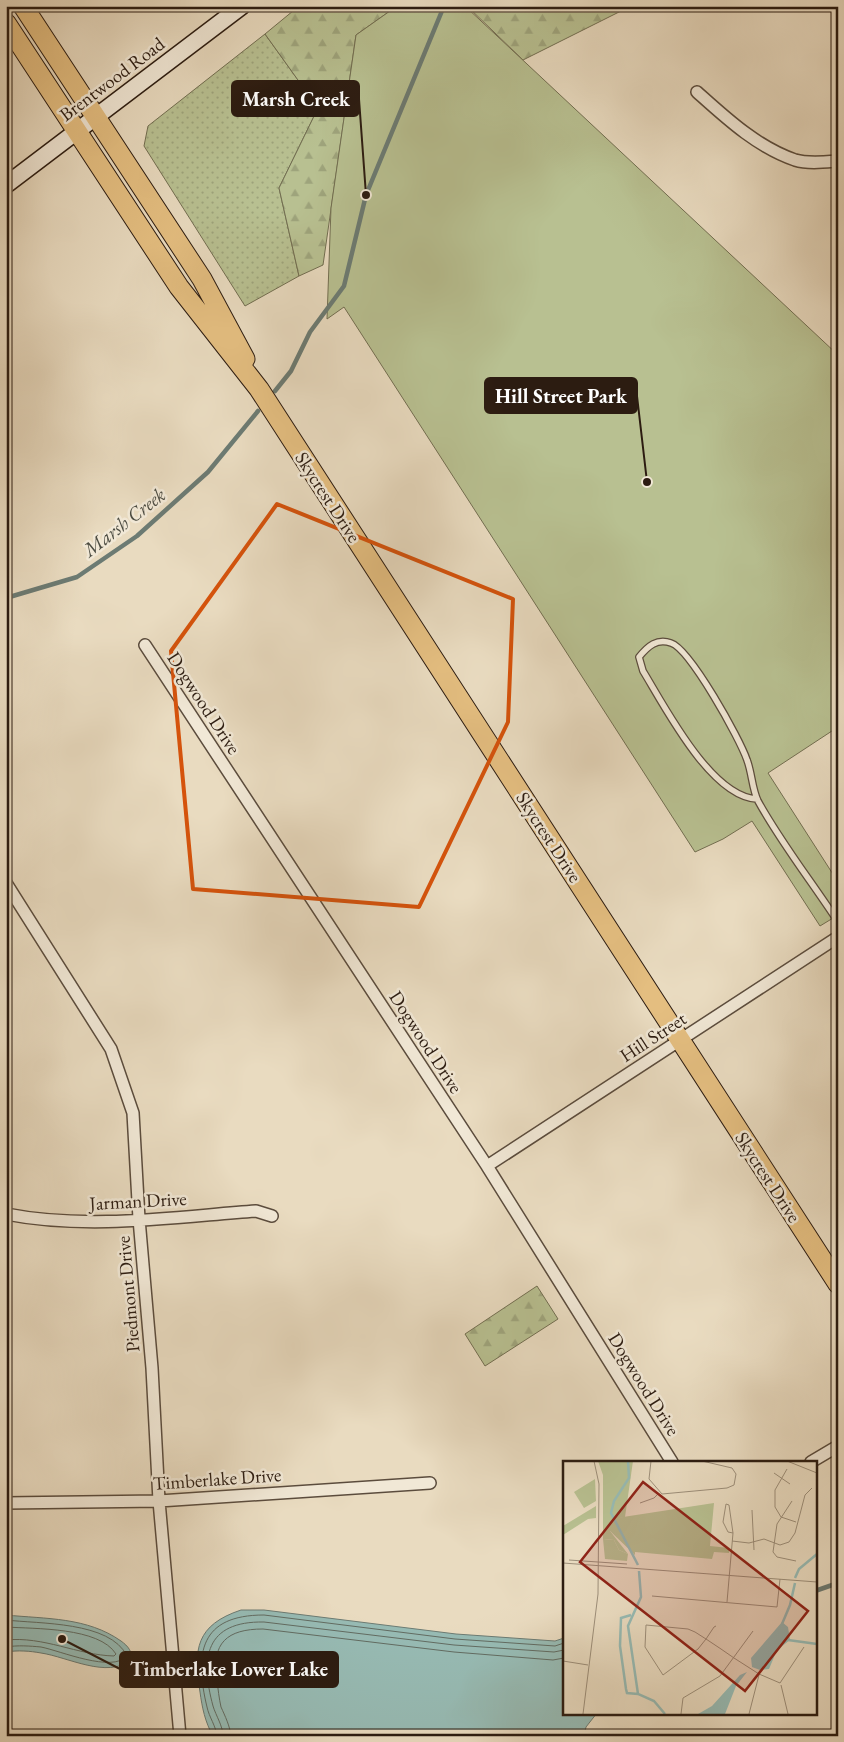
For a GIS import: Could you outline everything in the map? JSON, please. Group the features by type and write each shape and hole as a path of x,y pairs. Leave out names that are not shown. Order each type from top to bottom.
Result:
{"main road":[{"name":"Skycrest Drive","path":"23,6 202,279 242,353 259,390"},
{"name":"Brentwood Road","path":"6,185 242,6"},
{"name":"Skycrest Drive","path":"6,23 78,130 179,287 259,390 838,1284"}],"street":[{"path":"697,92 728,120 758,141 787,156 796,160 838,161"},
{"name":"Dogwood Drive","path":"145,645 487,1166 671,1461"},
{"name":"Piedmont Drive","path":"6,883 111,1049 133,1112 138,1219 152,1368 159,1501 180,1736"},
{"name":"Hill Street","path":"487,1166 838,937"},
{"name":"Jarman Drive","path":"6,1214 31,1219 88,1222 256,1211 272,1216"},
{"path":"813,1461 838,1446"},
{"name":"Timberlake Drive","path":"6,1503 159,1501 430,1483"}],"lane":[{"path":"757,799 746,799 716,778 692,749 643,671 639,657 648,646 658,641 673,643 693,664 718,703 748,760 757,799 838,922"}],"highlighted area":[{"path":"277,504 513,599 508,722 419,907 193,889 171,651"}],"green space":[{"path":"299,6 397,6 356,35 323,265 299,276 279,188 318,108 265,34"},
{"path":"397,6 465,6 838,355 838,727 768,773 838,882 838,915 820,926 752,821 723,839 695,852 344,307 327,319 331,208 356,35"},
{"path":"467,6 631,6 523,60"},
{"path":"265,34 318,108 279,188 299,276 245,306 144,146 148,126"},
{"path":"537,1286 558,1319 485,1366 465,1334"}],"water":[{"path":"241,1610 264,1610 456,1634 555,1641 563,1638 563,1714 596,1714 586,1727 584,1736 213,1736 206,1720 202,1703 198,1677 198,1651 206,1631 226,1616"},
{"path":"6,1615 66,1620 94,1627 124,1643 131,1652 131,1660 121,1665 99,1667 37,1652 6,1652"}],"waterway":[{"name":"Marsh Creek","path":"275,391 291,371 310,332 344,286 366,195 444,6"},
{"name":"Marsh Creek","path":"6,598 77,577 137,536 208,472 258,411"},
{"path":"816,1591 838,1583"},
{"path":"122,1662 161,1665"},
{"path":"182,1666 201,1665"}],"place":[{"name":"Marsh Creek","path":"366,195"},
{"name":"Hill Street Park","path":"647,482"},
{"name":"Timberlake Lower Lake","path":"62,1639"}]}
